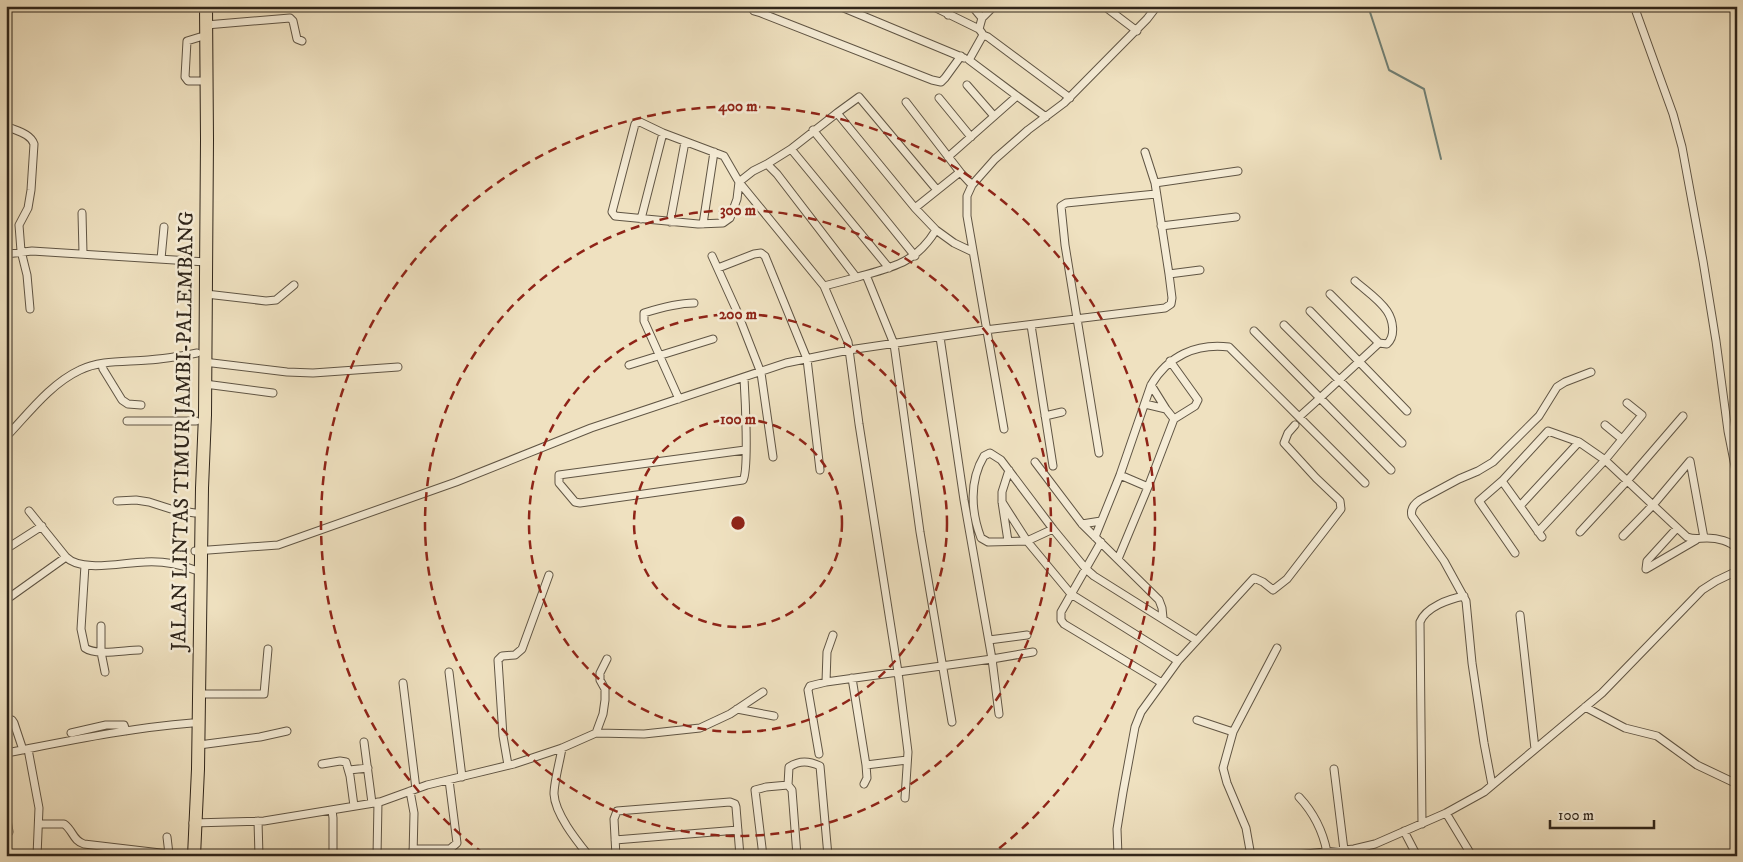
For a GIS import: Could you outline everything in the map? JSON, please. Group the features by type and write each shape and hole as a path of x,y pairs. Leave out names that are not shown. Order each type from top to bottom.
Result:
{"highway":[{"name":"JALAN LINTAS TIMUR JAMBI-PALEMBANG","path":"194,856 192,723 195,570 198,551 195,513 196,421 206,294 202,262 200,6"},
{"name":"JALAN LINTAS TIMUR JAMBI-PALEMBANG","path":"189,856 193,823 200,694 198,551 205,384 201,358 206,6"}],"street":[{"path":"750,6 754,11 932,80 941,82 946,78 961,56"},
{"path":"761,13 768,6"},
{"path":"839,6 969,60 1046,117"},
{"path":"932,6 981,32 1070,98"},
{"path":"948,15 953,6"},
{"path":"972,6 982,18"},
{"path":"969,60 981,32 982,18 994,6"},
{"path":"1104,6 1137,31"},
{"path":"1004,428 985,330 966,210 967,196 972,185 995,159 1028,130 1070,98 1137,31 1157,6"},
{"path":"1634,6 1673,114 1682,148 1703,261 1730,446 1737,476"},
{"path":"206,25 290,18 294,21 297,39 302,41"},
{"path":"967,85 994,116"},
{"path":"948,157 1017,96"},
{"path":"905,798 908,752 898,672 848,342 824,286 739,182 728,160 720,154 685,142 640,122 635,124 612,212 615,216 670,222 724,223 729,220 737,199 739,182 753,171 791,149 813,130 857,98 860,98 937,190"},
{"path":"939,98 971,137"},
{"path":"906,102 972,185"},
{"path":"836,113 915,208 936,230 954,243 973,252"},
{"path":"6,126 28,135 34,144 28,208 19,225 21,252 27,274 30,309"},
{"path":"813,130 915,256"},
{"path":"641,219 663,133"},
{"path":"670,222 685,142"},
{"path":"791,149 889,268"},
{"path":"703,224 714,152"},
{"path":"198,551 278,545 358,515 433,490 591,428 786,364 849,350 985,330 1078,320 1168,307 1171,304 1172,298 1169,274 1155,182 1145,152"},
{"path":"767,164 789,189 856,277"},
{"path":"1155,182 1238,171"},
{"path":"915,208 960,172"},
{"path":"1099,453 1065,245 1061,206 1066,202 1156,194"},
{"path":"82,213 83,253"},
{"path":"1161,226 1236,217"},
{"path":"162,259 161,244 164,227"},
{"path":"824,286 908,261 929,241 936,230"},
{"path":"6,254 21,252 83,253 202,262"},
{"path":"718,268 761,252 765,256 807,359 820,470"},
{"path":"712,256 761,373 773,457"},
{"path":"1169,274 1200,270"},
{"path":"866,275 894,344 920,532 952,722"},
{"path":"1330,294 1379,343 1387,344 1392,338 1393,330 1389,315 1385,308 1355,281"},
{"path":"206,294 266,301 276,300 294,286"},
{"path":"679,399 644,321 644,313 683,303 694,303"},
{"path":"1310,311 1407,411"},
{"path":"1031,325 1053,466"},
{"path":"1284,325 1402,443"},
{"path":"1254,331 1391,470"},
{"path":"940,337 964,500 992,659 999,714"},
{"path":"629,365 713,339"},
{"path":"1299,417 1379,343"},
{"path":"1162,684 1062,622 1061,612 1086,569 1098,540 1101,521 1120,475 1151,385 1158,373 1170,361 1180,354 1197,348 1229,347 1365,483"},
{"path":"6,437 46,394 63,380 78,370 102,364 201,358 287,372 313,373 398,367"},
{"path":"1118,559 1174,419 1195,406 1198,400 1170,361"},
{"path":"102,364 103,369 122,400 128,404 141,405"},
{"path":"1492,785 1470,647 1468,607 1464,596 1444,561 1412,516 1413,506 1420,500 1493,462 1539,416 1557,388 1565,382 1591,372"},
{"path":"744,378 745,450 745,474 741,480 580,503 575,502 558,483 559,475 745,450"},
{"path":"205,384 273,393"},
{"path":"1151,385 1174,419"},
{"path":"1502,481 1540,534 1642,415 1626,403"},
{"path":"1144,404 1166,409"},
{"path":"1045,416 1062,412"},
{"path":"1580,532 1683,416"},
{"path":"127,421 196,421"},
{"path":"1118,856 1119,820 1135,727 1141,712 1196,640 1254,578 1273,590 1288,579 1340,512 1340,501 1284,443 1288,433 1295,425"},
{"path":"1605,425 1622,439"},
{"path":"1516,553 1479,501 1502,481 1548,431 1579,442 1604,460 1687,537 1729,542 1737,549"},
{"path":"1520,506 1579,442"},
{"path":"1053,530 1027,541 988,542 981,538 972,501 977,474 984,456 990,453 994,454 1009,470 1053,530 1094,576 1196,640"},
{"path":"1623,536 1654,505 1690,461 1700,539"},
{"path":"1035,462 1082,524 1159,600 1163,618"},
{"path":"1008,541 1002,492 1009,470"},
{"path":"1120,475 1148,487"},
{"path":"117,501 136,500 174,510 195,513"},
{"path":"1002,502 1027,541 1071,594 1178,662"},
{"path":"29,511 66,557 73,562 85,565 160,562 172,563 195,570"},
{"path":"1082,524 1101,521"},
{"path":"6,549 42,526"},
{"path":"1677,528 1647,561 1646,569 1700,539"},
{"path":"6,598 66,557"},
{"path":"85,565 81,629 85,648 92,652 139,650"},
{"path":"1286,856 1344,850 1375,844 1471,800 1492,785 1608,687 1702,590 1736,572"},
{"path":"511,765 503,736 498,660 502,656 518,654 522,649 549,575"},
{"path":"1422,824 1420,622 1423,616 1438,605 1464,596"},
{"path":"1520,615 1535,749"},
{"path":"102,626 101,652 105,672"},
{"path":"826,682 827,652 833,635"},
{"path":"989,640 1027,635"},
{"path":"1251,856 1246,828 1223,771 1233,732 1277,648"},
{"path":"200,694 264,694 268,649"},
{"path":"819,754 808,690 810,686 852,678 1033,652"},
{"path":"596,733 603,714 605,700 605,689 600,673 607,659"},
{"path":"448,672 462,777"},
{"path":"852,678 866,765 867,778 864,784"},
{"path":"403,682 413,790 413,852 450,849 457,843 449,780"},
{"path":"193,823 258,821 375,803 413,790 511,765 562,748 596,733 644,734 700,728 730,714 763,692"},
{"path":"1584,707 1625,728 1657,736 1697,765 1737,784"},
{"path":"737,709 774,716"},
{"path":"6,718 14,723 25,749 39,808 37,856"},
{"path":"1197,720 1233,732"},
{"path":"6,753 168,724 192,723"},
{"path":"72,733 106,725 124,725 126,731"},
{"path":"198,745 287,731"},
{"path":"364,742 375,803 377,856"},
{"path":"562,748 554,796 575,838 589,856"},
{"path":"866,765 907,760"},
{"path":"322,764 343,761 348,765 354,806"},
{"path":"797,856 792,790 788,784 789,767 796,762 804,761 820,766 828,856"},
{"path":"349,770 368,768"},
{"path":"1334,768 1344,850"},
{"path":"763,856 756,790 788,784"},
{"path":"1299,797 1306,804 1323,836 1327,852"},
{"path":"616,856 615,814 620,810 730,802 733,802 736,807 740,856"},
{"path":"332,810 334,818 333,856"},
{"path":"6,813 9,832"},
{"path":"1446,813 1472,856"},
{"path":"258,821 259,856"},
{"path":"39,824 64,824 72,832 75,840 84,844 189,856"},
{"path":"615,840 738,830"},
{"path":"1404,831 1417,856"},
{"path":"167,837 168,855"}],"waterway":[{"path":"1368,6 1389,70 1424,89 1441,159"}]}
